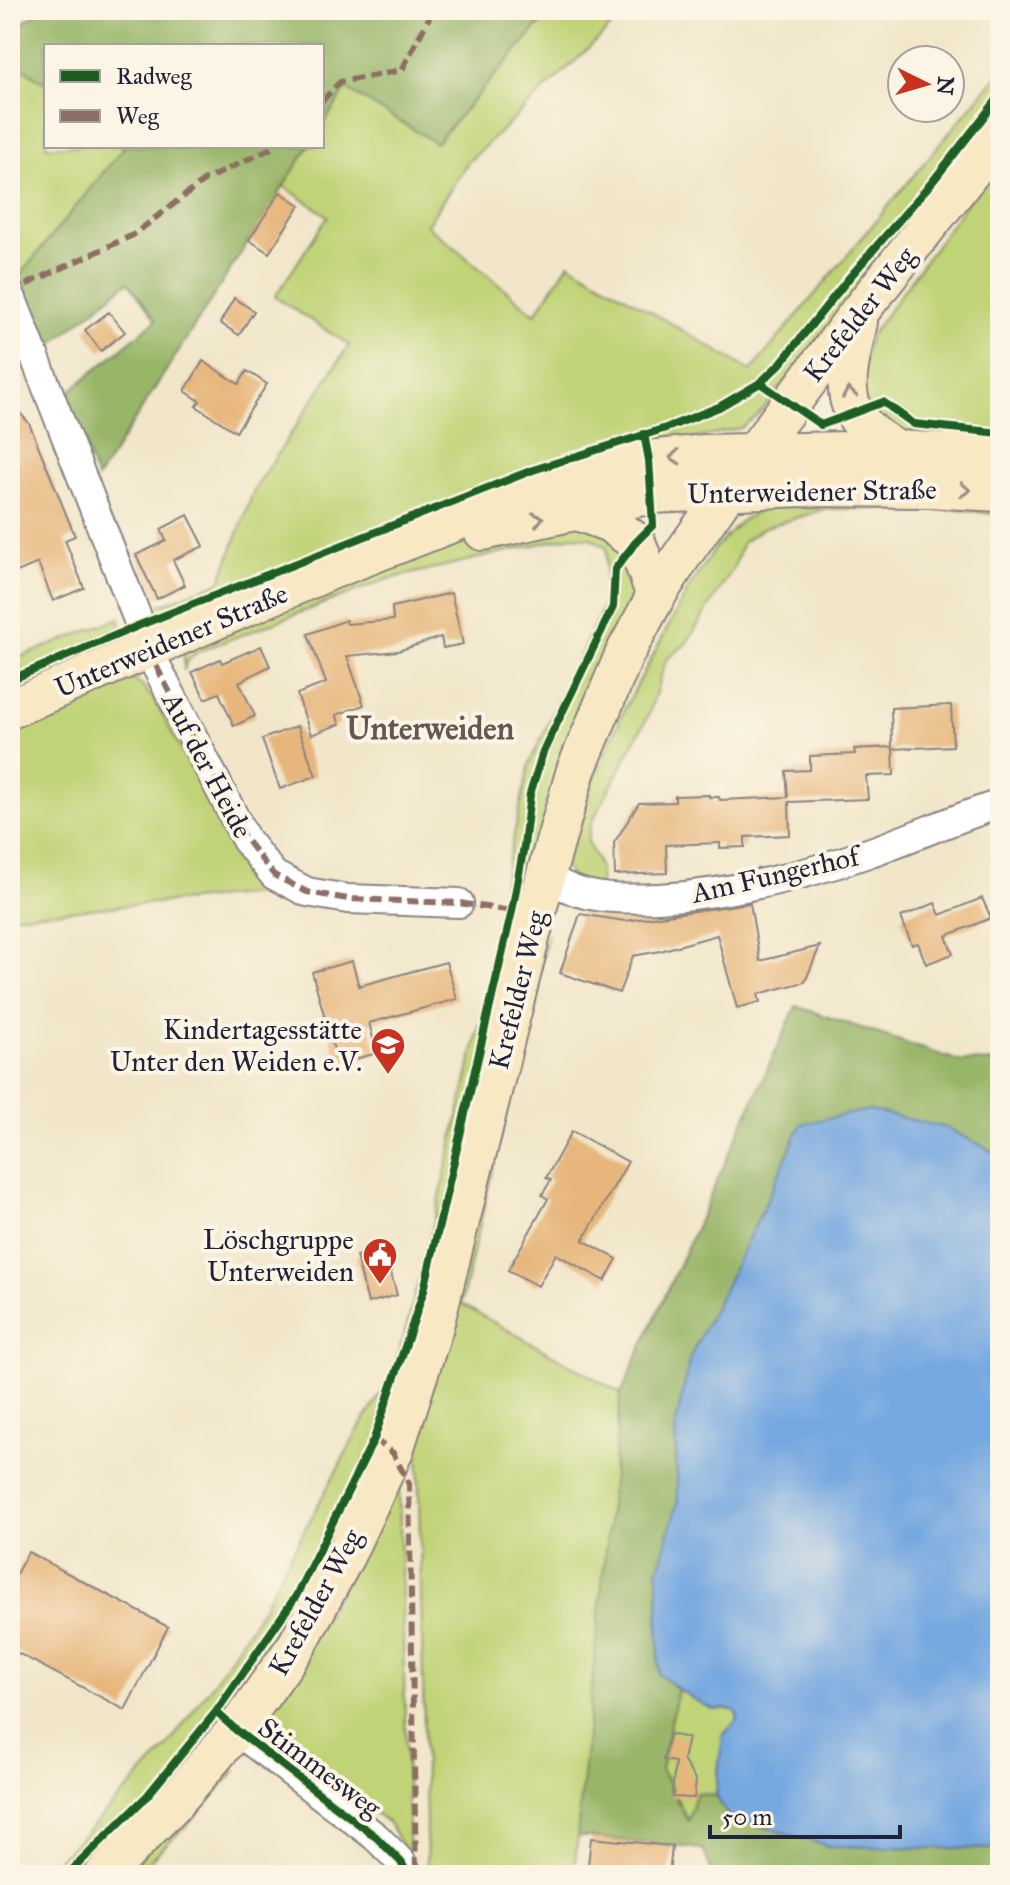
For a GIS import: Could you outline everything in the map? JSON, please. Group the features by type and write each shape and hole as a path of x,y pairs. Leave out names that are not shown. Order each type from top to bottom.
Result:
{"street":[{"name":"Krefelder Weg","path":"104,1875 174,1803 236,1730 297,1645 345,1556 393,1453 434,1326 545,878 576,770 625,653 681,557 753,454 860,311 1000,135"},
{"name":"Auf der Heide","path":"10,294 148,650 246,840 274,875 307,892 348,899 459,903"},
{"name":"Unterweidener Straße","path":"860,311 847,376 847,395 853,412 863,426 896,450"},
{"name":"Unterweidener Straße","path":"10,709 331,570 537,490 649,460 705,454 896,450 1000,458"},
{"name":"Unterweidener Straße","path":"331,570 498,527 652,494 804,487 1000,492"},
{"path":"577,511 610,523 636,542 656,596"},
{"name":"Am Fungerhof","path":"545,878 579,892 612,898 678,897 742,888 821,869 1000,804"},
{"name":"Stimmesweg","path":"236,1730 376,1837 401,1862 408,1875"}],"green space":[{"path":"42,10 552,10 436,143 346,89 324,123 324,44 44,44 44,83 10,59 10,30"},
{"path":"552,10 629,10 468,162 427,225 535,314 569,263 751,371 957,124 966,124 966,113 1000,72 1000,118 758,415 741,428 680,442 172,623 147,610 220,582 254,490 349,345 275,297 328,216 283,186 308,148 324,148 324,123 346,89 436,143"},
{"path":"10,59 44,83 44,148 123,148 20,275 10,243"},
{"path":"123,148 308,148 97,479 65,395 156,320 128,282 47,348 20,275"},
{"path":"1000,160 1000,442 902,435 878,420 857,387 869,338"},
{"path":"1000,498 1000,515 952,508 826,509 763,528 743,542 734,567 686,644 666,660 649,714 592,822 588,838 600,869 600,887 570,878 565,866 568,852 595,777 626,706 689,588 715,548 741,521 767,506"},
{"path":"578,519 619,531 640,587 373,1472 294,1620 186,1771 86,1875 41,1875 163,1752 214,1682 263,1607 360,1427 389,1381 431,1235 504,918 502,889 530,762 604,605 607,548 591,538 573,536 385,580 197,652 186,663 184,671 184,645 383,566 440,549"},
{"path":"120,618 121,637 112,651 10,691 10,661"},
{"path":"134,679 160,710 259,894 10,916 10,720 118,680"},
{"path":"548,934 461,1304 621,1393 574,1875 427,1875 418,1445 399,1489 409,1859 389,1823 282,1745 272,1729 271,1719 275,1699 348,1577"},
{"path":"796,1006 959,1061 1000,1062 1000,1155 947,1128 801,1125 766,1203 675,1430 678,1500 658,1572 659,1674 678,1689 661,1769 688,1821 696,1793 716,1796 729,1816 828,1846 1000,1849 1000,1875 713,1875 703,1849 577,1836 621,1393"},
{"path":"678,1689 714,1710 730,1708 736,1712 738,1720 719,1764 716,1796 696,1793 689,1822 661,1769"},
{"path":"236,1770 190,1822 134,1875 124,1875 216,1779"}],"water":[{"path":"868,1110 947,1128 1000,1155 1000,1849 828,1846 729,1816 716,1796 723,1735 738,1720 736,1712 704,1705 659,1675 658,1572 678,1500 675,1430 690,1357 801,1124"}],"building":[{"path":"280,192 300,205 269,253 249,240"},
{"path":"234,298 254,311 239,335 220,323"},
{"path":"109,312 125,332 101,351 85,330"},
{"path":"203,361 239,384 247,371 267,384 236,432 196,406 200,401 185,391"},
{"path":"10,402 29,423 75,536 65,540 84,588 53,601 38,563 10,575"},
{"path":"188,515 204,546 173,560 185,585 157,599 136,555 166,541 161,529"},
{"path":"451,593 463,644 443,648 441,637 398,651 347,656 364,705 336,715 340,724 311,735 297,694 326,683 308,634 346,620 347,624 393,620 392,607"},
{"path":"261,646 270,666 239,682 255,716 234,726 219,693 205,699 192,672"},
{"path":"951,705 953,746 893,749 894,775 866,776 868,799 789,802 790,835 745,837 745,847 720,848 720,843 666,845 667,873 615,875 614,843 639,803 675,802 675,796 709,795 720,800 788,797 786,771 810,770 810,756 855,754 854,749 892,747 891,708"},
{"path":"297,726 316,776 280,789 262,739"},
{"path":"982,898 991,918 946,936 953,954 926,964 918,943 912,945 901,917 935,903 940,915"},
{"path":"750,903 760,961 820,946 805,982 758,994 760,1002 737,1008 717,935 633,956 619,993 560,973 580,914 625,921"},
{"path":"352,961 359,986 446,962 457,999 369,1023 377,1053 338,1064 312,972"},
{"path":"572,1131 628,1162 583,1240 617,1259 605,1281 556,1254 538,1286 508,1270 548,1199 542,1195 551,1180 546,1178"},
{"path":"384,1248 397,1295 368,1303 356,1256"},
{"path":"28,1552 168,1627 125,1710 10,1649 10,1585"},
{"path":"669,1734 688,1738 683,1760 696,1781 694,1798 672,1797 675,1762 663,1760"},
{"path":"591,1838 672,1846 669,1875 587,1875"}],"marked path":[{"path":"324,99 340,82 402,70 433,10"},
{"path":"10,292 133,235 205,180 272,148"},
{"path":"148,650 246,840 274,875 307,892 348,899 459,903 512,911"},
{"path":"374,1439 393,1453 409,1484 416,1875"}],"cycle path":[{"path":"10,680 140,625 533,470 666,428 719,407 760,383 780,364 1000,96"},
{"path":"760,383 821,425 883,402 914,424 1000,433"},
{"path":"67,1875 147,1796 216,1712 296,1596 374,1439 424,1290 512,911 530,794 543,752 613,607 615,569 653,525 649,460 644,434"},
{"path":"216,1712 376,1837 401,1862 408,1875"}],"place":[{"name":"Kindertagesstätte Unter den Weiden e.V.","path":"388,1076"},
{"name":"Löschgruppe Unterweiden","path":"380,1286"}],"district":[{"name":"Unterweiden","path":"430,728"}]}
